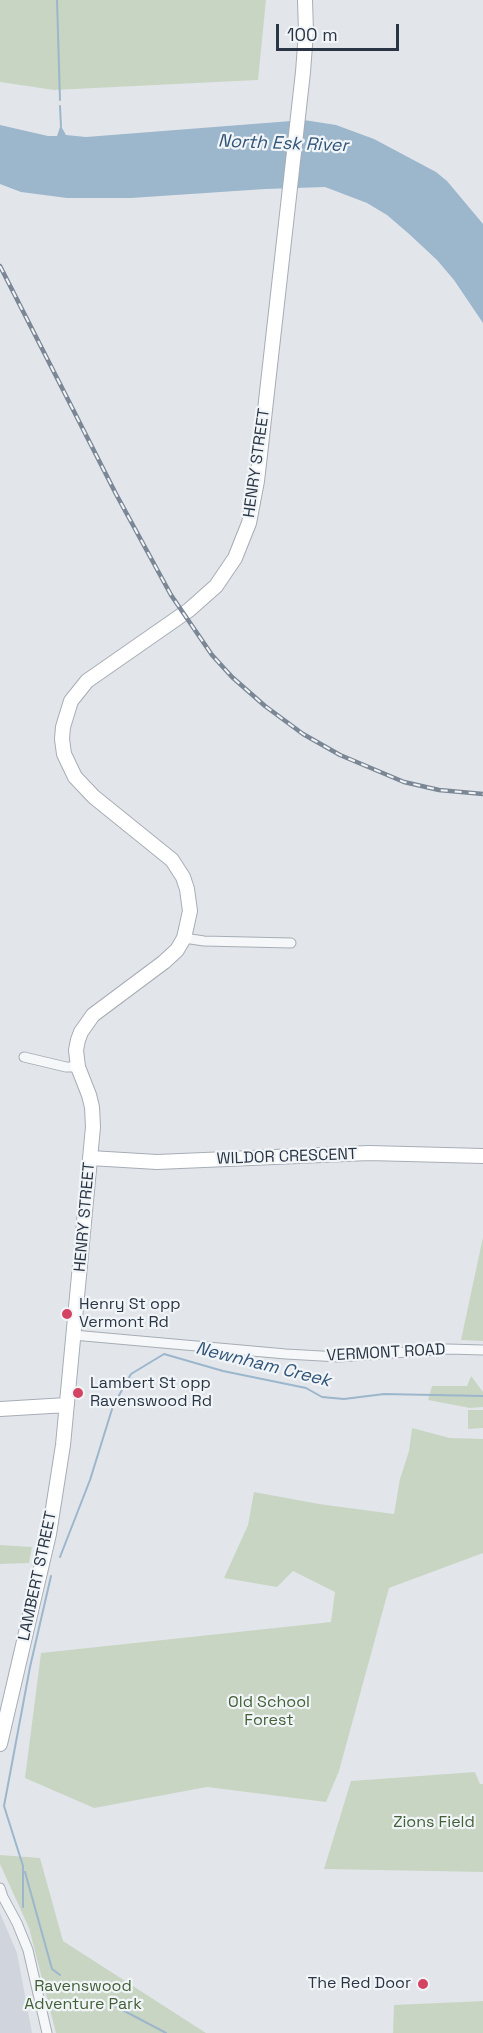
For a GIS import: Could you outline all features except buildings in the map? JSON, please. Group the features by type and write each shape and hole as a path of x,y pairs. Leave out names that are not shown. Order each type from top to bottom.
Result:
{"street":[{"name":"HENRY STREET","path":"67,1405 90,1158 92,1107 78,1067 76,1050 78,1040 93,1015 177,950 184,938 190,911 183,877 172,860 94,797 75,777 64,754 63,727 71,701 87,681 203,599 225,575 243,542 257,481 303,72 306,32 304,0"},
{"path":"184,938 204,941 291,943"},
{"path":"24,1057 67,1068 78,1067"},
{"name":"WILDOR CRESCENT","path":"90,1158 157,1162 388,1153 483,1156"},
{"name":"VERMONT ROAD","path":"73,1335 339,1357 448,1349 483,1350"},
{"path":"0,1409 67,1405"},
{"name":"LAMBERT STREET","path":"0,1744 49,1534 62,1456 67,1405"},
{"path":"1,1894 28,1950 47,2033"}],"shaded area":[{"path":"0,1913 17,1953 32,2033 0,2033"}],"green space":[{"path":"0,0 266,0 258,80 54,90 0,82"},
{"path":"483,1237 483,1341 461,1340"},
{"path":"471,1376 483,1392 483,1407 470,1408 428,1400 432,1386 467,1386"},
{"path":"468,1410 483,1410 483,1428 468,1429"},
{"name":"Old School Forest","path":"412,1428 450,1438 483,1439 483,1553 389,1588 339,1771 326,1802 207,1787 94,1808 25,1778 41,1653 331,1622 335,1592 293,1571 277,1587 224,1578 248,1525 254,1492 394,1514"},
{"path":"0,1545 32,1547 29,1563 0,1564"},
{"name":"Zions Field","path":"475,1772 480,1784 483,1784 483,1872 324,1869 351,1781"},
{"name":"Ravenswood Adventure Park","path":"0,1855 40,1858 63,1941 206,2033 56,2033 29,1928 0,1864"},
{"path":"483,2001 483,2033 393,2033 394,2005"}],"water":[{"name":"North Esk River","path":"304,120 336,125 374,139 436,172 447,181 483,224 483,323 454,280 437,260 408,233 387,215 367,203 325,187 131,198 67,198 21,192 0,184 0,125 48,136 57,136 60,127 66,135 86,137"}],"waterway":[{"path":"57,0 60,100"},
{"path":"60,106 61,127"},
{"name":"Newnham Creek","path":"60,1557 90,1480 113,1406 131,1374 164,1354 223,1371 306,1388 322,1397 344,1399 384,1394 483,1396"},
{"name":"Newnham Creek","path":"23,1907 23,1866 4,1806 30,1667 51,1576"},
{"path":"25,1872 52,1969 60,1975"},
{"path":"113,2005 166,2033"}],"railway":[{"path":"0,266 116,494 171,595 212,655 232,677 265,706 303,734 340,755 404,782 439,790 483,794"}],"place":[{"name":"Henry St opp Vermont Rd","path":"67,1314"},
{"name":"Lambert St opp Ravenswood Rd","path":"78,1393"},
{"name":"The Red Door","path":"423,1984"}]}
